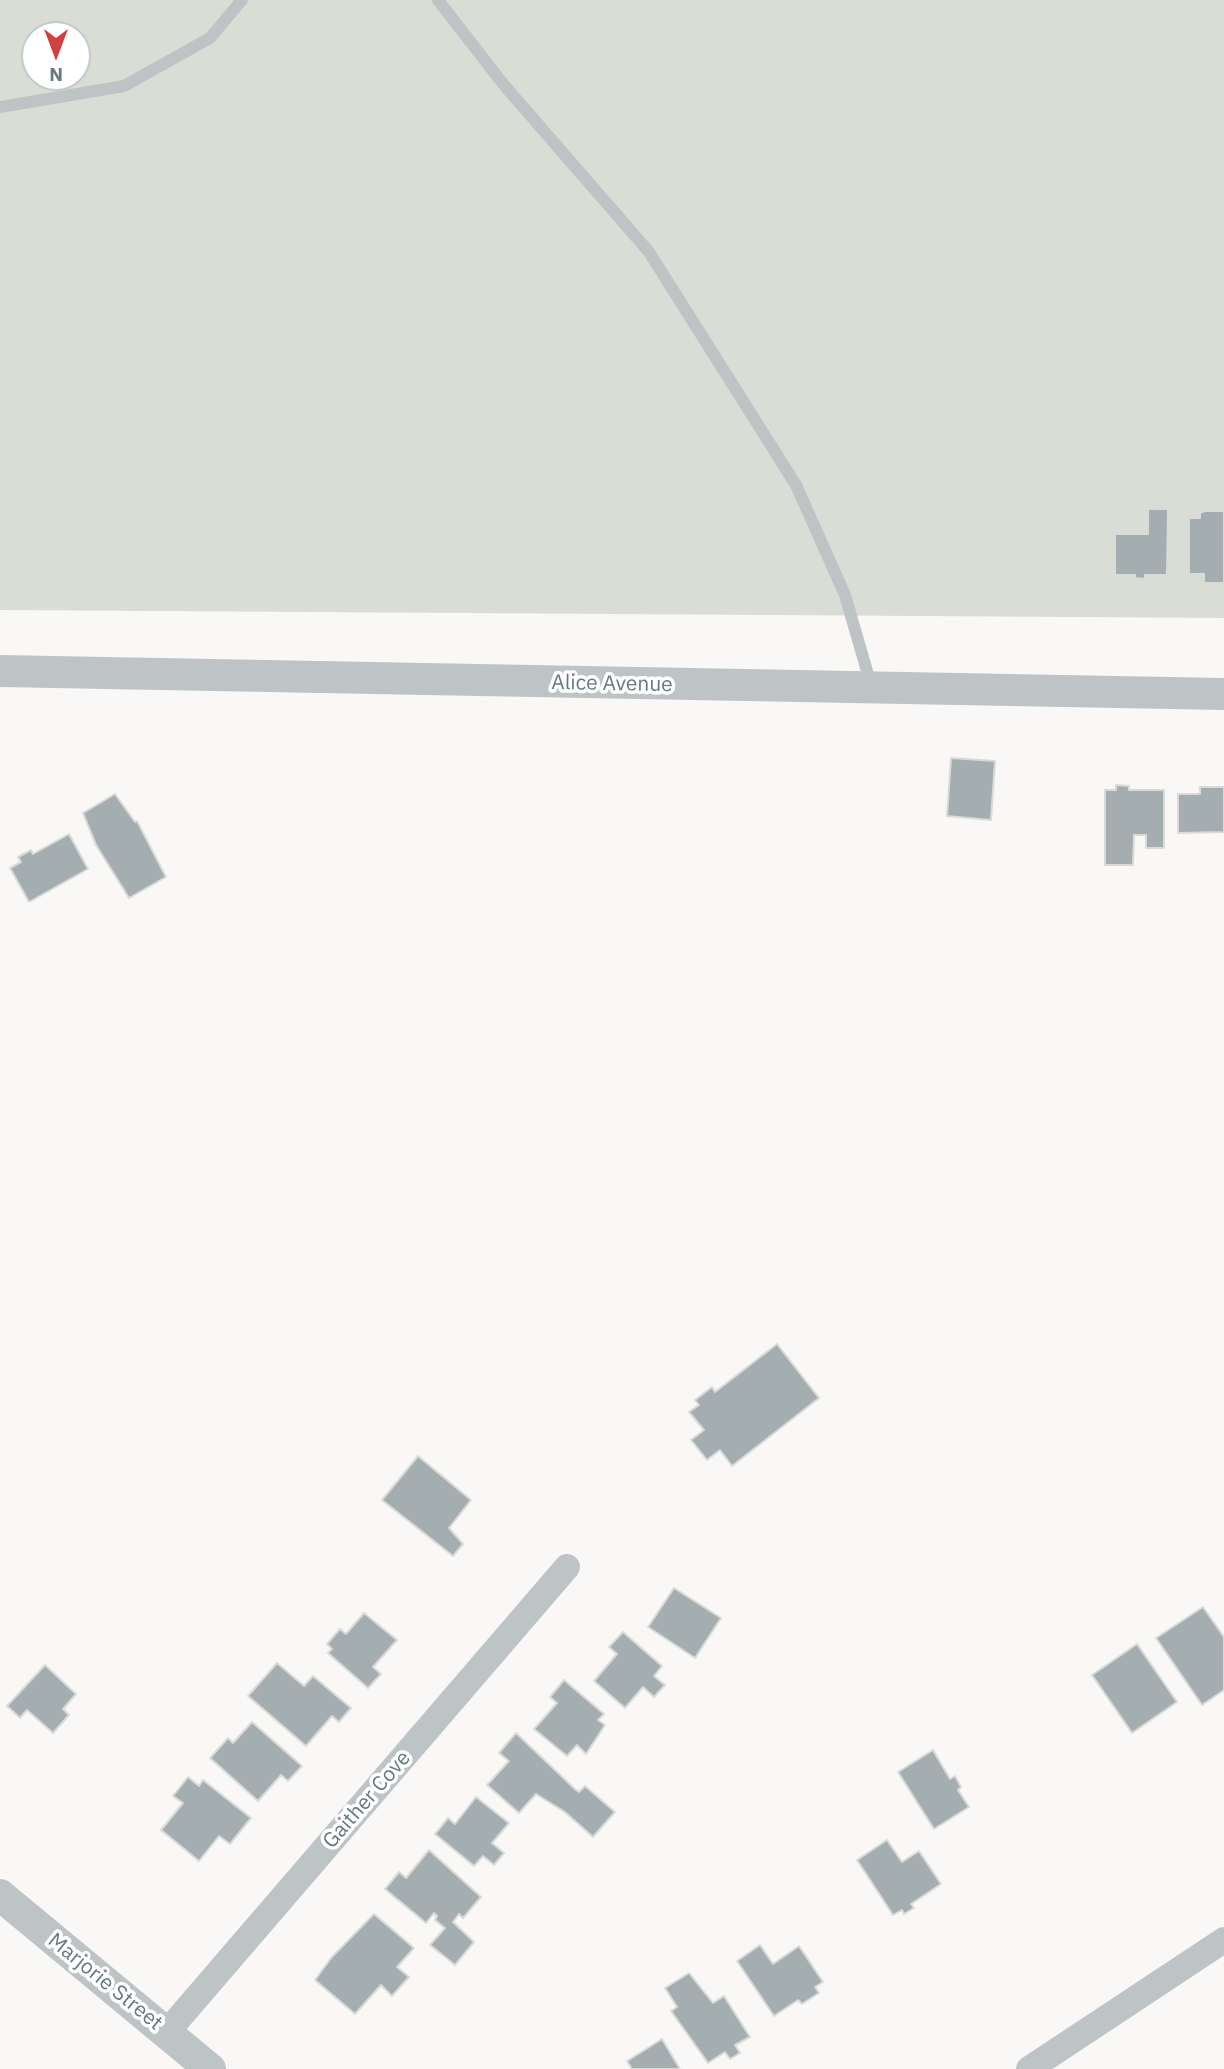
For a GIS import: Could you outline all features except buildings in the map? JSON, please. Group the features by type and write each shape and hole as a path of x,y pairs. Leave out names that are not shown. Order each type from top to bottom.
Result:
{"street":[{"name":"Alice Avenue","path":"0,671 1224,694"},
{"name":"Gaither Cove","path":"167,2032 567,1567"},
{"name":"Marjorie Street","path":"0,1895 210,2069"},
{"path":"1029,2069 1224,1940"}],"lane":[{"path":"0,107 124,86 210,38 242,0"},
{"path":"438,0 504,85 649,252 796,485 845,595 872,689"}],"shaded area":[{"path":"0,0 1224,0 1224,618 0,610"}]}
